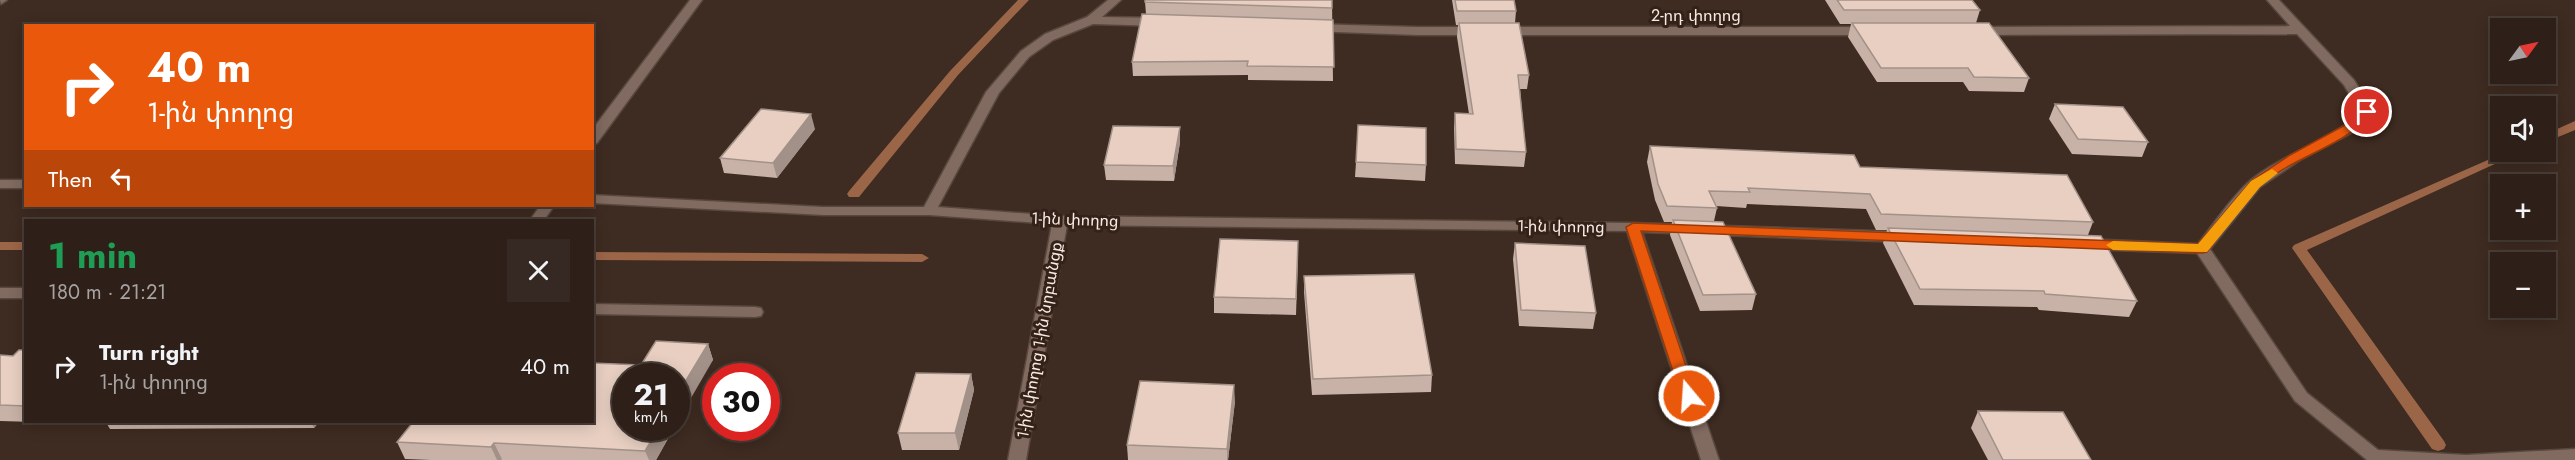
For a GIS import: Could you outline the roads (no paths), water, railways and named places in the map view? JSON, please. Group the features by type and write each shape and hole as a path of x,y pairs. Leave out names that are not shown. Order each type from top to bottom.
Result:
{"street":[{"path":"594,137 696,0"},
{"path":"929,211 993,92 1025,54 1049,37 1091,20 1115,0"},
{"path":"2202,249 2255,184 2295,157 2354,126 2367,112 2349,83 2273,0"},
{"path":"1091,20 1173,23"},
{"name":"2-րդ փողոց","path":"1300,27 1417,31 1878,31"},
{"path":"1960,31 2300,30"},
{"path":"0,184 24,184"},
{"name":"1-ին փողոց","path":"594,199 823,211 929,211 1060,220 1633,227 1917,238"},
{"name":"1-ին փողոց 1-ին նրբանցք","path":"1017,460 1060,220"},
{"path":"1633,227 1710,460"},
{"path":"2071,244 2202,249"},
{"path":"2202,249 2301,397 2374,456 2461,460"},
{"path":"0,293 24,293"},
{"path":"594,309 755,312"},
{"path":"2472,460 2575,456"}],"waterway":[{"path":"854,194 954,73 1024,0"},
{"path":"2556,134 2575,125"},
{"path":"2438,445 2299,248 2492,162"},
{"path":"0,246 24,246"},
{"path":"594,256 922,258"}]}
